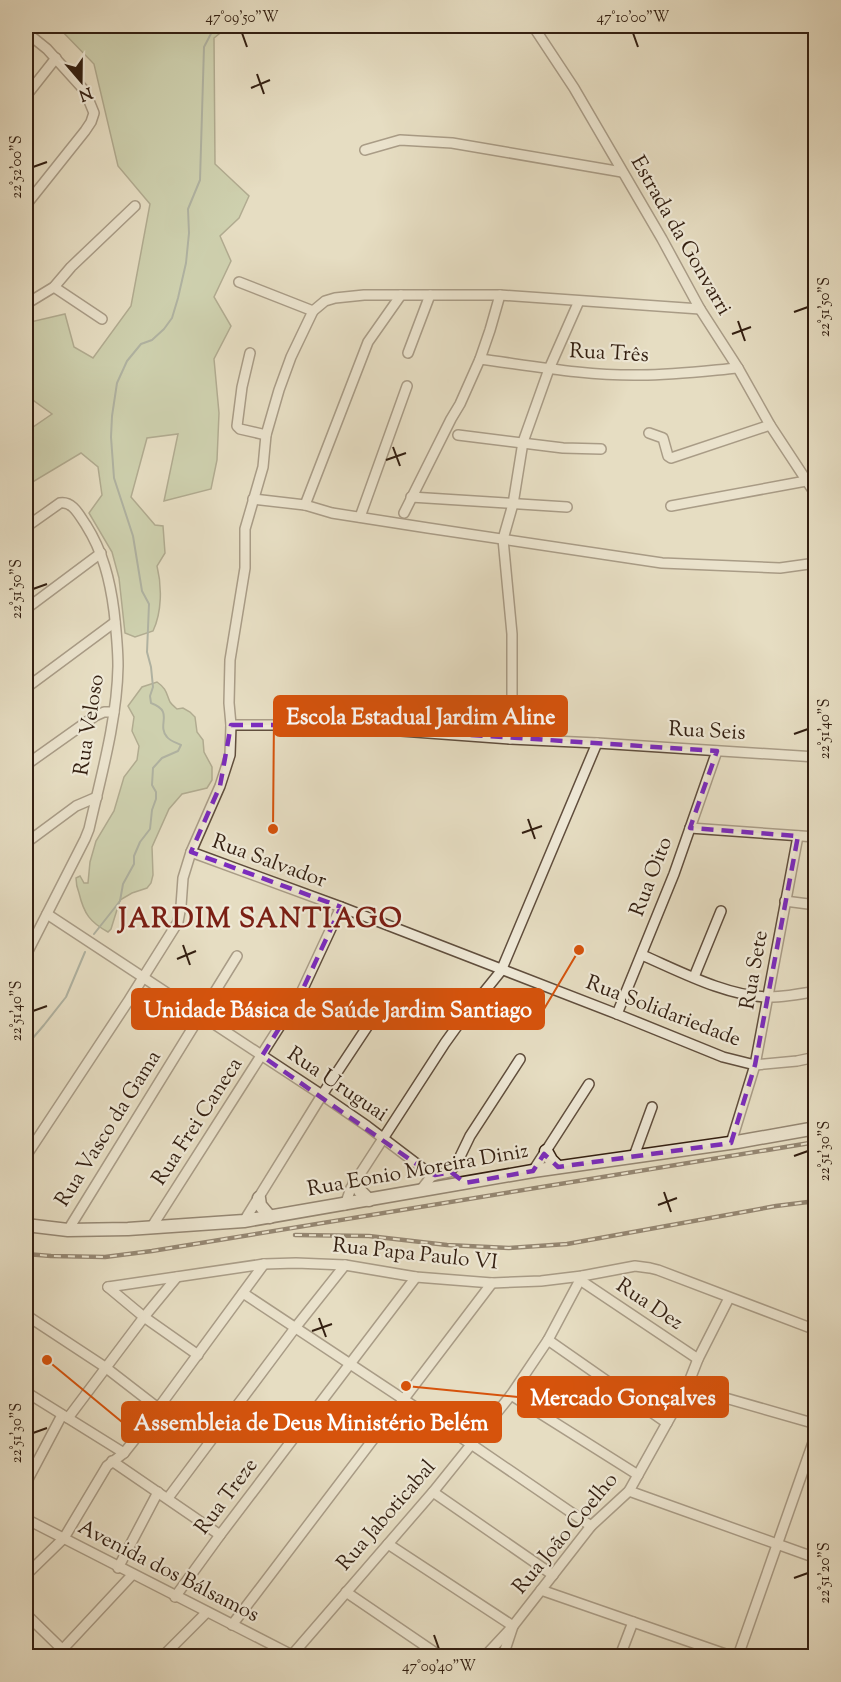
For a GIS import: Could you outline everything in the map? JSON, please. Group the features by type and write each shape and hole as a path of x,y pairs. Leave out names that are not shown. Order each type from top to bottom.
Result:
{"main road":[{"name":"Rua Eonio Moreira Diniz","path":"26,1225 68,1230 151,1228 244,1221 420,1191 456,1174 533,1171 732,1143 816,1128"},
{"path":"546,1151 558,1167"},
{"path":"355,1181 360,1191 369,1200"},
{"path":"259,1198 260,1205 270,1217"}],"street":[{"name":"Estrada da Gonvarri","path":"533,26 574,88 700,309 738,368 770,425 816,495"},
{"path":"26,32 47,49 85,91 94,113 85,131 26,205"},
{"path":"26,96 56,58"},
{"path":"365,150 400,140 452,142 622,172"},
{"path":"26,304 54,287 71,267 135,206"},
{"path":"239,282 313,311"},
{"path":"54,287 102,319"},
{"path":"27,1152 178,922 183,878 191,852 220,786 230,755 230,660 245,568 245,529 263,467 266,435 279,390 291,357 313,311 325,301 335,298 401,295 500,295 700,309"},
{"path":"305,505 369,342 401,295"},
{"path":"408,352 430,295"},
{"path":"404,513 460,404 480,359 500,295"},
{"path":"510,739 512,634 503,539 513,504 523,442 549,369 579,301"},
{"path":"250,353 242,387 237,426 240,429 266,435"},
{"name":"Rua Três","path":"480,359 549,369 639,375 738,368"},
{"path":"360,517 407,386"},
{"path":"649,433 663,438 668,456 671,458 770,425"},
{"path":"458,435 563,448 601,449"},
{"path":"672,507 806,481"},
{"path":"411,497 567,507"},
{"path":"253,499 305,505 332,513 662,563 780,568 816,563"},
{"name":"Rua Veloso","path":"26,527 60,503 68,502 92,535 101,553 108,578 115,622 118,665 114,712 85,839 26,955"},
{"path":"26,609 101,553"},
{"path":"26,688 115,622"},
{"path":"26,765 94,716 104,712 114,712"},
{"name":"Rua Seis","path":"231,725 319,725 816,757"},
{"path":"345,1205 351,1188 382,1137 463,1017 501,970 597,743"},
{"name":"Rua Oito","path":"617,1014 642,955 717,750"},
{"path":"26,843 76,806 96,798"},
{"path":"690,828 816,837"},
{"name":"Rua Sete","path":"732,1143 755,1065 798,836"},
{"name":"Rua Salvador","path":"191,852 501,970"},
{"path":"785,901 816,905"},
{"name":"Rua Frei Caneca","path":"151,1228 301,993 341,908"},
{"path":"694,977 721,911"},
{"name":"Rua Uruguai","path":"47,914 322,1095 430,1174"},
{"path":"642,955 733,992 769,997 816,991"},
{"name":"Rua Vasco da Gama","path":"68,1230 237,956"},
{"name":"Rua Solidariedade","path":"501,970 723,1057 755,1065 816,1057"},
{"path":"244,1221 322,1095 381,1006"},
{"path":"420,1191 430,1174 456,1174 471,1136 520,1059"},
{"path":"533,1171 589,1084"},
{"path":"634,1156 652,1107"},
{"path":"26,1575 64,1538 107,1466 124,1453 264,1264"},
{"name":"Rua Papa Paulo VI","path":"144,1317 108,1287 264,1264 345,1265 416,1277 492,1282 581,1278 635,1266 650,1268 816,1330"},
{"path":"168,1498 345,1265"},
{"path":"26,1483 65,1416 177,1277"},
{"name":"Rua Treze","path":"176,1597 220,1535 416,1277"},
{"name":"Rua Jaboticabal","path":"293,1656 433,1492 511,1395 548,1340 581,1278"},
{"name":"Rua Dez","path":"581,1278 698,1359"},
{"path":"232,1625 492,1282"},
{"path":"243,1293 591,1526"},
{"name":"Rua João Coelho","path":"485,1656 513,1626 591,1526 629,1491 687,1386 729,1298"},
{"path":"26,1315 105,1368 158,1408"},
{"path":"144,1317 198,1355"},
{"path":"548,1340 667,1423"},
{"path":"687,1386 816,1424"},
{"path":"26,1392 124,1453"},
{"path":"511,1395 638,1475"},
{"path":"738,1656 816,1434"},
{"path":"112,1461 220,1535"},
{"path":"629,1491 816,1558"},
{"path":"118,1568 158,1492"},
{"path":"433,1492 552,1575"},
{"name":"Avenida dos Bálsamos","path":"26,1520 232,1625 279,1653 293,1656"},
{"path":"388,1544 513,1626 503,1656"},
{"path":"26,1614 65,1653 132,1575"},
{"path":"541,1590 731,1656"},
{"path":"346,1592 440,1656"},
{"path":"163,1656 207,1612"},
{"path":"620,1656 633,1622"}],"highlighted area":[{"path":"231,725 319,725 717,751 690,828 798,836 755,1065 731,1143 558,1167 544,1154 533,1171 465,1183 451,1172 435,1175 425,1170 262,1056 301,993 341,907 191,852 220,786"}],"green space":[{"path":"57,26 229,26 214,38 215,164 249,196 239,218 220,236 231,261 214,297 231,326 214,359 219,413 217,460 211,489 164,501 178,434 147,438 131,497 155,525 163,526 165,553 157,566 160,599 156,624 153,631 135,637 125,633 119,578 112,552 89,513 102,495 98,467 81,453 26,486 26,432 52,414 26,395 26,323 65,314 74,347 93,358 131,306 150,204 118,166 94,64"},
{"path":"157,682 177,709 183,708 195,717 197,732 203,740 204,752 212,767 212,780 207,788 182,794 169,809 152,847 151,883 147,888 120,900 108,932 92,921 83,907 76,878 80,876 84,883 88,883 90,862 96,841 114,811 124,777 137,760 139,746 132,731 134,717 128,706 142,687"}],"waterway":[{"path":"94,934 120,901 123,884 134,864 134,856 140,842 150,829 156,799 156,792 152,785 153,768 162,758 178,751 181,745 167,737 163,727 164,714 151,703 150,696 153,687 147,652 149,604 142,591 133,536 114,478 111,437 117,383 127,361 141,344 152,340 164,329 172,318 178,298 186,263 189,233 188,209 200,180 204,47 215,26"},
{"path":"26,1046 66,997 85,952"}],"railway":[{"path":"26,1254 105,1257 152,1251 816,1142"},
{"path":"295,1235 369,1236 447,1245 509,1248 567,1244 776,1206 816,1201"}],"place":[{"name":"Escola Estadual Jardim Aline","path":"273,829"},
{"name":"Unidade Básica de Saúde Jardim Santiago","path":"579,950"},
{"name":"Assembleia de Deus Ministério Belém","path":"47,1360"},
{"name":"Mercado Gonçalves","path":"406,1386"}],"district":[{"name":"JARDIM SANTIAGO","path":"261,920"}]}
